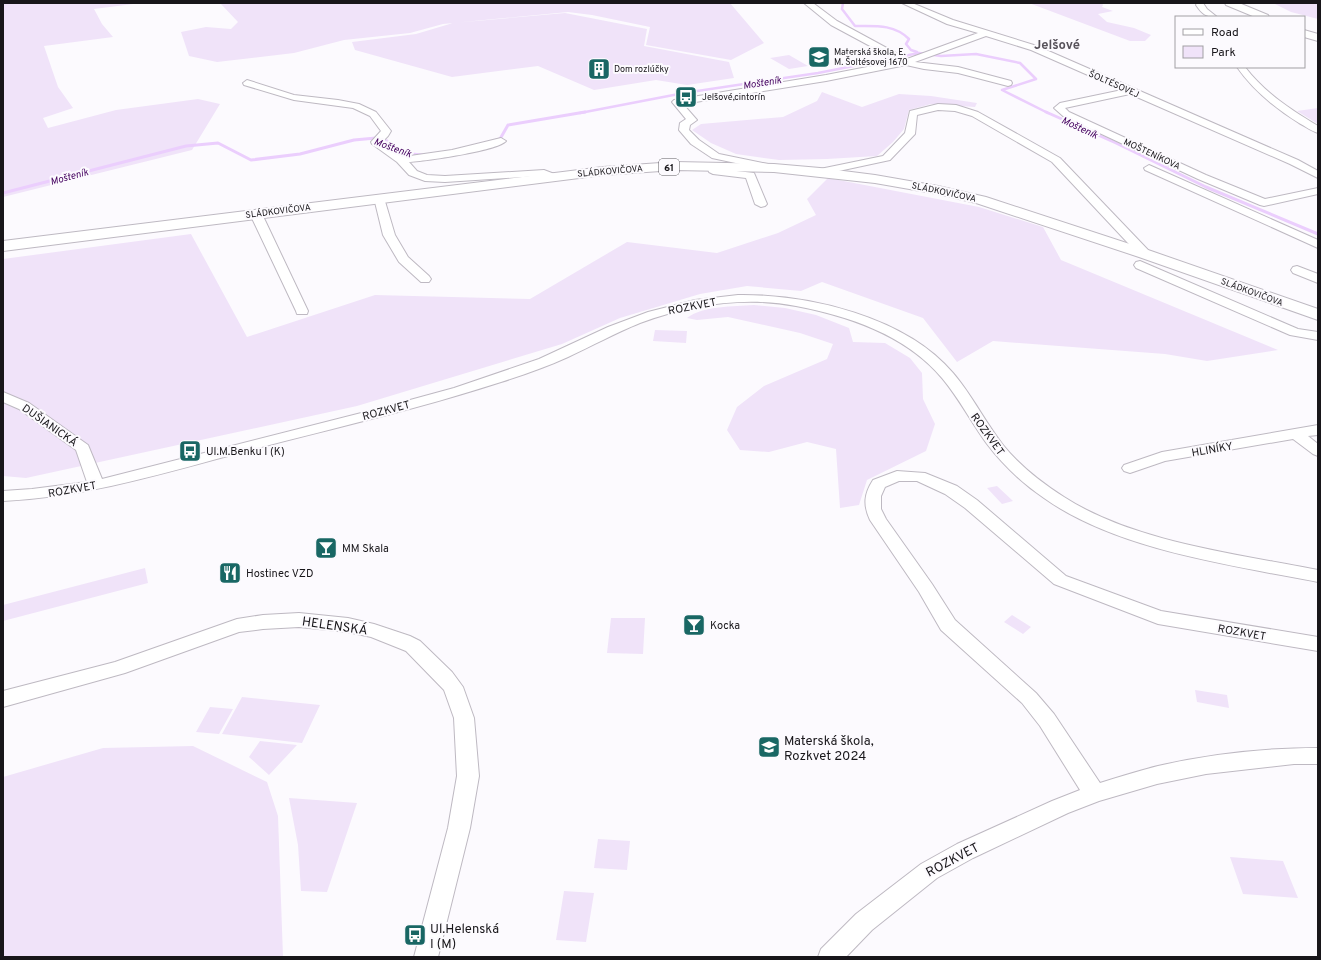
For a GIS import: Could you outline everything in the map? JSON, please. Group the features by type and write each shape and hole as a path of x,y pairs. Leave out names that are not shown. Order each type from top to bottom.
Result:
{"main road":[{"path":"1226,4 1248,16"},
{"path":"1226,4 1261,16"},
{"path":"1305,33 1318,38"},
{"path":"1305,39 1318,44"},
{"name":"SLÁDKOVIČOVA","path":"3,246 379,198 634,168 712,166 774,168 820,172 963,195 1013,209 1142,259 1318,315"}],"street":[{"path":"808,3 834,24 906,62 924,66 958,70 1008,83"},
{"path":"910,5 944,10"},
{"name":"ŠOLTÉSOVEJ","path":"910,5 950,22 1034,48 1294,162 1318,175"},
{"path":"1200,5 1204,11 1211,16"},
{"path":"774,168 716,156 694,142 684,130 685,123 692,120 677,102 826,78 906,62 986,33 984,28 965,18"},
{"path":"1241,68 1258,89 1298,119 1318,130"},
{"name":"SLÁDKOVIČOVA","path":"247,83 300,99 337,102 360,108 374,115 386,131 385,134 376,142 401,160 413,173 425,178 445,179 539,173 544,173 553,177"},
{"name":"MOŠTENÍKOVA","path":"1130,91 1063,105 1059,108 1073,118 1202,177 1318,244"},
{"path":"820,172 886,158 910,134 914,113 938,107 956,108 975,114 1056,160 1142,259"},
{"path":"401,160 436,157 477,149 501,141"},
{"path":"712,166 713,170 717,172 750,175 761,204"},
{"name":"MOŠTENÍKOVA","path":"1149,168 1252,206"},
{"path":"1252,206 1318,191"},
{"path":"379,198 389,235 403,259 425,279"},
{"path":"256,214 302,311"},
{"name":"SLÁDKOVIČOVA","path":"1142,259 1295,332 1318,336"},
{"path":"1296,270 1318,279"},
{"name":"ROZKVET","path":"3,496 49,494 96,484 468,388 536,365 615,329 673,308 718,301 760,299 782,300 803,304 865,321 897,333 919,348 948,377 1007,460 1031,481 1060,502 1089,518 1120,531 1190,550 1318,576"},
{"name":"DUŠIANICKÁ","path":"3,396 24,406 82,448 96,484"},
{"name":"HLINÍKY","path":"1130,468 1162,457 1318,430"},
{"path":"1296,434 1318,451"},
{"name":"ROZKVET","path":"1095,793 1083,777 1047,720 1029,698 948,625 926,588 878,520 873,509 873,496 879,484 897,476 919,476 951,490 971,504 1060,580 1158,617 1318,644"},
{"name":"HELENSKÁ","path":"3,699 118,668 237,626 263,622 299,620 348,625 374,631 413,646 445,677 453,687 464,718 468,776 459,828 426,957"},
{"name":"ROZKVET","path":"830,957 864,922 929,871 986,841 1060,807 1095,793 1158,775 1206,765 1294,756 1318,756"}],"green space":[{"path":"3,3 141,3 94,9 102,24 113,37 44,46 58,87 73,108 43,118 48,128 116,110 198,99 220,104 192,150 3,197"},
{"path":"220,3 730,3 764,43 731,60 646,45 650,27 592,15 568,12 443,24 410,33 344,40 294,53 217,62 189,56 181,32 206,27 231,29 238,22"},
{"path":"1029,3 1102,3 1102,7 1113,11 1098,14 1107,22 1134,28 1151,35 1145,41 1130,41"},
{"path":"1273,3 1318,3 1318,19 1291,12"},
{"path":"565,13 647,29 644,46 729,62 734,78 687,85 656,80 594,90 538,66 452,77 355,50 352,42 416,34 453,23"},
{"path":"789,55 808,66 789,69 770,58"},
{"path":"822,92 862,107 899,94 931,96 977,103 975,107 931,104 909,110 904,129 893,142 877,156 779,160 736,154 711,143 692,130 701,124 783,117 817,101"},
{"path":"1318,108 1318,124 1297,111"},
{"path":"828,178 979,207 1043,227 1061,260 1278,350 1207,361 1165,354 993,341 957,362 923,318 822,282 801,291 747,286 700,294 620,318 562,344 357,406 26,478 3,476 3,259 191,234 247,337 375,295 530,299 627,242 717,253 778,233 816,215 807,199"},
{"path":"754,305 785,308 816,315 849,328 853,342 885,343 910,358 922,373 923,399 935,424 926,451 867,480 859,505 840,508 836,449 807,442 769,452 740,450 727,430 737,407 764,386 827,359 833,344 800,333 728,317 697,320 687,318 710,309"},
{"path":"655,330 687,331 686,343 653,341"},
{"path":"997,486 1013,501 1002,504 987,488"},
{"path":"145,568 148,583 3,621 3,605"},
{"path":"1012,615 1031,627 1023,634 1004,622"},
{"path":"611,618 645,618 643,654 607,653"},
{"path":"1195,690 1227,695 1229,708 1197,702"},
{"path":"242,697 320,705 302,743 222,734"},
{"path":"210,707 233,709 219,734 196,732"},
{"path":"260,741 297,745 269,775 249,757"},
{"path":"193,746 267,782 278,816 283,957 3,957 3,777 103,748"},
{"path":"289,798 357,803 327,892 301,891 298,845"},
{"path":"598,839 630,841 627,870 594,868"},
{"path":"1230,857 1283,861 1298,898 1243,894"},
{"path":"564,891 594,893 586,942 556,940"}],"waterway":[{"path":"843,3 842,9 855,26 891,28 909,39 906,44 911,50 917,52"},
{"name":"Mošteník","path":"580,113 684,93 818,73 919,53 941,56 976,54 1020,63 1036,79 1002,90 1046,112"},
{"name":"Mošteník","path":"496,140 500,139 508,125 585,112"},
{"name":"Mošteník","path":"1046,112 1116,143 1206,187 1318,234"},
{"name":"Mošteník","path":"3,193 186,146 218,143 251,160 300,154 354,140 376,138 387,141 399,149 411,154 423,155"}],"place":[{"name":"Materská škola, E. M. Šoltésovej 1670","path":"819,57"},
{"name":"Dom rozlúčky","path":"599,69"},
{"name":"Jelšové,cintorín","path":"686,97"},
{"name":"Ul.M.Benku I (K)","path":"190,451"},
{"name":"MM Skala","path":"326,548"},
{"name":"Hostinec VZD","path":"230,573"},
{"name":"Kocka","path":"694,625"},
{"name":"Materská škola, Rozkvet 2024","path":"769,747"},
{"name":"Ul.Helenská I (M)","path":"415,935"}],"district":[{"name":"Jelšové","path":"1057,44"}]}
